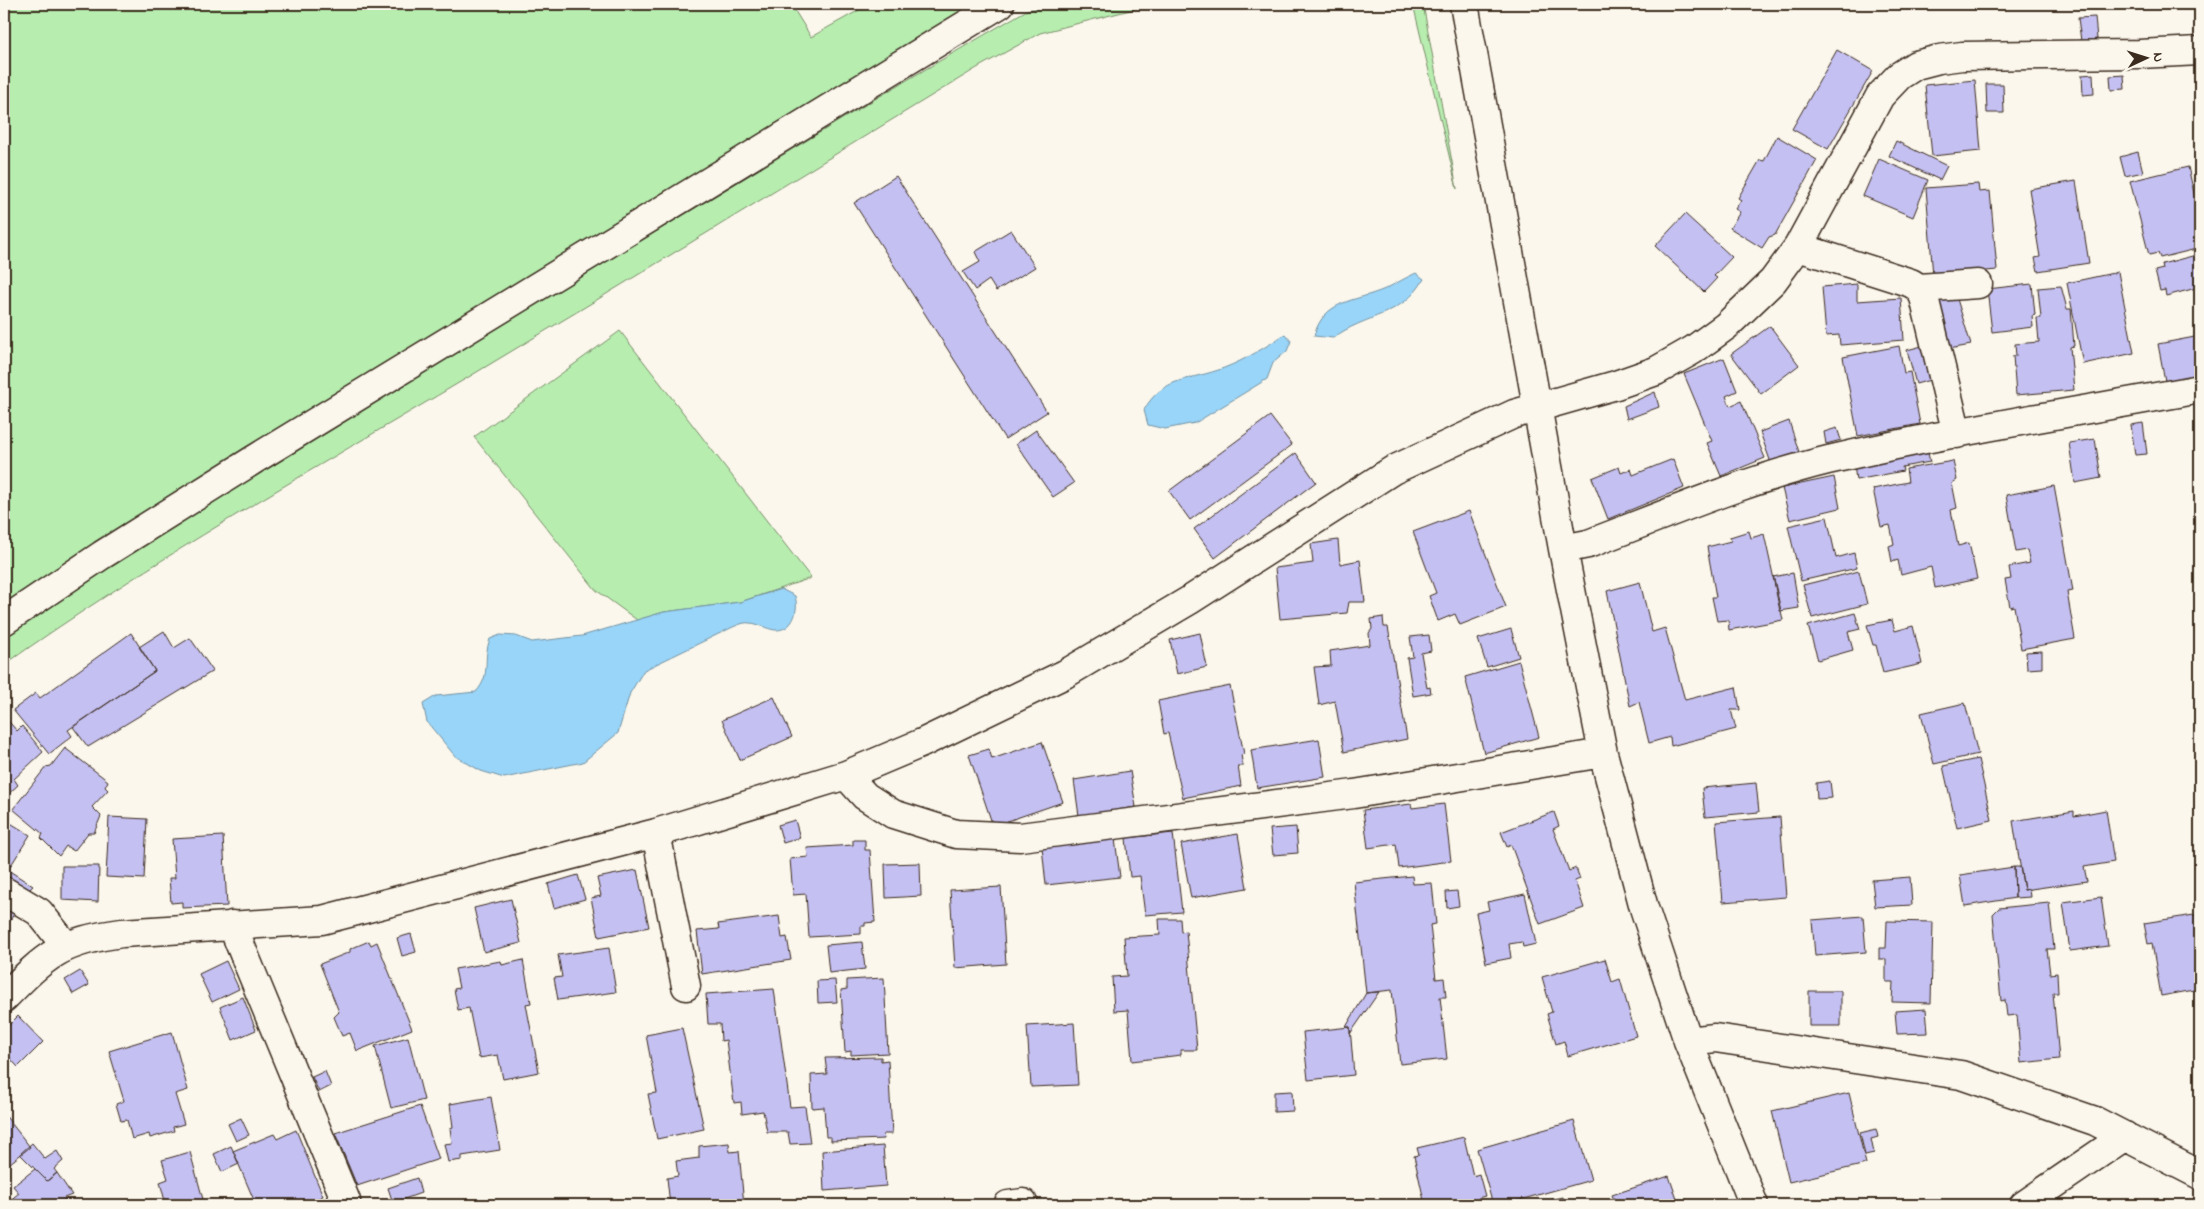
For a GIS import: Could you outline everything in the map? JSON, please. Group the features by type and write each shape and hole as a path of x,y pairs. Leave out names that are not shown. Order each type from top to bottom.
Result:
{"street":[{"path":"4,621 102,555 255,459 1000,4"},
{"path":"1464,4 1539,407 1563,549 1603,753 1644,908 1688,1041 1754,1205"},
{"path":"4,998 38,963 66,946 91,937 122,933 322,920 656,833 846,775 922,743 1065,674 1190,600 1393,470 1514,414 1648,374 1694,350 1726,326 1773,281 1798,247 1880,96 1899,76 1916,65 1962,56 2139,54 2200,50"},
{"path":"1798,247 1911,283 1919,288 1924,297 1957,434"},
{"path":"1919,288 1978,284"},
{"path":"1563,549 1588,544 1740,488 1826,461 1957,434 2200,389"},
{"path":"846,775 865,796 893,814 956,834 1020,837 1354,794 1603,753"},
{"path":"656,833 686,986"},
{"path":"4,891 39,912 66,946"},
{"path":"232,925 346,1201 339,1205"},
{"path":"1688,1041 1715,1038 1961,1075 2095,1121 2200,1175"},
{"path":"2024,1205 2125,1136"}],"green space":[{"path":"4,4 793,4 795,11 811,37 870,4 980,4 4,610"},
{"path":"1064,4 1154,4 1040,33 977,68 531,340 174,553 60,626 4,665 4,633 239,484 890,90 1027,10"},
{"path":"1413,4 1423,4 1457,189"},
{"path":"620,331 811,578 740,602 664,612 637,620 596,590 474,437"}],"water":[{"path":"1416,273 1424,279 1405,301 1394,308 1345,330 1333,338 1314,336 1325,315 1333,308 1385,289"},
{"path":"1285,334 1291,341 1287,351 1273,363 1267,379 1195,423 1165,429 1148,425 1144,410 1151,399 1169,385 1232,365"},
{"path":"781,589 795,596 796,601 794,618 787,627 775,630 752,623 741,624 644,670 630,693 618,733 583,762 504,778 481,771 455,756 427,722 423,704 436,696 476,692 484,679 490,639 500,635 516,636 532,642 582,636 664,612 740,602"}],"building":[{"path":"1963,4 2004,4 1964,7"},
{"path":"2095,17 2097,39 2081,41 2078,18"},
{"path":"1837,50 1873,71 1828,149 1792,129"},
{"path":"2093,74 2094,94 2083,95 2082,75"},
{"path":"2124,75 2125,89 2111,90 2110,76"},
{"path":"1975,80 1981,151 1932,156 1925,85"},
{"path":"1986,84 2003,84 2004,113 1987,113"},
{"path":"1777,136 1817,160 1775,235 1769,237 1762,248 1730,228 1740,212 1735,209 1741,200 1738,198 1760,160 1764,161"},
{"path":"1896,141 1947,166 1940,180 1889,156"},
{"path":"2138,152 2143,172 2125,176 2120,157"},
{"path":"1879,159 1928,180 1913,217 1863,196"},
{"path":"2188,167 2200,219 2200,248 2160,258 2158,253 2149,255 2130,181"},
{"path":"896,176 1047,412 1005,439 854,203"},
{"path":"2076,181 2089,263 2038,271 2035,258 2040,257 2029,189"},
{"path":"1978,184 1979,192 1990,191 1997,270 1933,276 1926,188"},
{"path":"1685,214 1732,257 1714,276 1717,278 1704,292 1655,246"},
{"path":"1011,230 1035,267 996,291 989,280 975,290 963,272 980,262 975,252"},
{"path":"2200,254 2200,287 2166,296 2165,290 2160,291 2155,271 2163,269 2162,264"},
{"path":"2118,272 2134,353 2083,364 2067,283"},
{"path":"1857,284 1857,301 1901,298 1904,340 1840,345 1839,335 1826,336 1822,287"},
{"path":"2032,284 2035,315 2032,316 2033,327 1992,332 1987,289"},
{"path":"2061,286 2067,309 2071,309 2074,346 2070,347 2074,390 2016,395 2013,356 2016,356 2015,344 2039,342 2037,318 2041,318 2038,288"},
{"path":"1957,299 1971,345 1949,349 1937,301"},
{"path":"1770,326 1799,365 1761,394 1731,354"},
{"path":"2200,336 2200,375 2165,381 2158,344"},
{"path":"1899,346 1904,373 1910,372 1920,424 1858,436 1843,357"},
{"path":"1922,346 1930,380 1916,384 1907,350"},
{"path":"1724,358 1737,391 1726,396 1730,406 1741,401 1765,458 1721,476 1707,443 1712,441 1684,374"},
{"path":"1655,392 1659,407 1627,419 1624,406"},
{"path":"1270,416 1292,445 1190,520 1169,491"},
{"path":"1789,421 1799,452 1771,463 1760,432"},
{"path":"2143,423 2147,454 2135,455 2131,425"},
{"path":"1837,428 1841,440 1826,444 1824,432"},
{"path":"1036,430 1074,483 1053,497 1016,444"},
{"path":"2095,439 2101,478 2075,483 2069,443"},
{"path":"1296,453 1316,482 1215,558 1194,529"},
{"path":"1928,453 1930,462 1902,467 1903,471 1856,480 1854,465"},
{"path":"1673,459 1684,488 1608,519 1592,478 1619,467 1621,473 1631,469 1633,475"},
{"path":"1953,461 1957,480 1952,483 1957,508 1951,510 1958,546 1969,543 1977,579 1935,588 1931,567 1901,575 1898,560 1892,562 1889,546 1894,544 1890,525 1881,527 1873,489 1908,482 1906,469"},
{"path":"1834,477 1840,508 1790,520 1782,488"},
{"path":"2054,486 2073,591 2067,592 2075,639 2021,649 2014,606 2010,607 2005,580 2011,579 2009,567 2030,563 2027,550 2016,552 2006,495"},
{"path":"1469,511 1506,607 1460,625 1455,614 1438,621 1429,596 1436,593 1413,532"},
{"path":"1827,517 1836,558 1854,553 1857,568 1801,581 1788,526"},
{"path":"1749,531 1751,538 1764,534 1783,620 1729,630 1728,620 1717,621 1712,597 1716,597 1707,547 1731,541 1730,537"},
{"path":"1338,540 1340,564 1360,560 1365,602 1349,602 1347,613 1280,619 1275,568 1313,563 1311,544"},
{"path":"1859,571 1867,604 1812,618 1803,585"},
{"path":"1793,573 1799,608 1780,611 1773,577"},
{"path":"1640,582 1652,632 1665,628 1685,700 1736,687 1740,710 1731,710 1736,729 1671,746 1670,737 1649,743 1639,702 1630,706 1607,591"},
{"path":"1855,613 1860,629 1848,632 1853,650 1818,660 1808,626"},
{"path":"1383,617 1384,627 1388,627 1407,739 1344,752 1335,701 1319,705 1314,667 1331,666 1330,651 1370,645 1371,619"},
{"path":"1892,620 1895,631 1913,626 1922,664 1883,673 1876,645 1873,645 1867,625"},
{"path":"1511,629 1519,657 1487,667 1478,639"},
{"path":"164,631 174,648 190,638 213,671 88,747 73,727 155,671 139,647"},
{"path":"131,633 155,671 68,730 72,736 49,754 13,710 36,693 40,698"},
{"path":"1200,633 1207,667 1177,674 1170,640"},
{"path":"1429,635 1431,651 1421,653 1427,688 1430,687 1431,693 1413,696 1407,658 1413,657 1410,637"},
{"path":"2042,651 2042,668 2027,669 2026,652"},
{"path":"1519,661 1539,737 1484,753 1465,677"},
{"path":"1230,686 1244,754 1241,755 1243,766 1238,766 1241,786 1183,798 1168,733 1164,734 1158,701"},
{"path":"774,697 792,737 740,760 722,720"},
{"path":"1965,703 1978,754 1934,764 1921,713"},
{"path":"4,716 17,731 22,726 43,752 14,779 18,785 4,798"},
{"path":"1319,739 1325,777 1257,788 1251,750"},
{"path":"1042,742 1063,802 993,826 969,755 989,749 992,759"},
{"path":"65,748 108,781 105,787 108,790 92,807 101,816 94,833 88,833 74,851 66,846 59,856 41,838 43,834 13,809 46,767 51,766"},
{"path":"1978,759 1992,820 1957,828 1943,766"},
{"path":"1130,771 1136,807 1079,816 1074,780"},
{"path":"1830,781 1832,798 1817,799 1816,783"},
{"path":"1756,783 1759,812 1705,817 1702,788"},
{"path":"1411,804 1412,808 1444,804 1451,861 1399,868 1396,844 1368,848 1363,810"},
{"path":"2106,810 2114,862 2084,867 2087,881 2024,890 2013,821 2074,811 2074,816"},
{"path":"1554,812 1559,826 1553,829 1569,871 1576,868 1580,879 1575,881 1584,908 1540,924 1511,845 1507,847 1501,832"},
{"path":"109,817 147,819 144,879 106,877"},
{"path":"1780,817 1786,897 1723,902 1716,822"},
{"path":"4,819 30,835 8,870 33,886 28,891 4,876"},
{"path":"795,820 800,838 783,843 778,825"},
{"path":"1296,827 1298,853 1273,855 1270,829"},
{"path":"1173,833 1182,912 1145,915 1140,876 1130,877 1126,838"},
{"path":"1238,834 1247,888 1191,898 1181,844"},
{"path":"223,836 227,906 182,908 182,902 171,903 169,878 175,878 172,839"},
{"path":"1115,839 1120,877 1046,885 1042,847"},
{"path":"853,840 865,840 865,850 870,850 875,922 865,923 865,926 861,926 861,934 809,937 806,894 793,895 790,859 808,857 807,848 853,845"},
{"path":"920,863 921,896 886,898 885,864"},
{"path":"62,866 99,866 98,902 62,900"},
{"path":"2014,867 2015,898 1965,906 1960,875"},
{"path":"2014,867 2020,867 2024,890 2029,889 2030,897 2015,898"},
{"path":"637,870 649,927 599,937 591,898 601,896 597,878"},
{"path":"578,875 585,899 554,908 548,884"},
{"path":"1412,876 1413,884 1432,883 1436,924 1430,925 1436,979 1444,978 1446,997 1440,997 1447,1059 1400,1064 1392,990 1366,993 1354,882"},
{"path":"1910,877 1912,905 1875,907 1872,880"},
{"path":"1001,887 1006,964 955,968 950,890"},
{"path":"1457,891 1459,906 1447,908 1446,892"},
{"path":"1525,894 1536,944 1523,947 1522,942 1509,944 1511,958 1486,963 1476,913 1489,910 1487,902"},
{"path":"2101,897 2108,946 2070,951 2063,902"},
{"path":"511,899 521,943 484,952 474,908"},
{"path":"2049,903 2054,949 2047,949 2050,974 2057,973 2058,993 2053,993 2059,1059 2021,1063 2017,1015 2007,1016 2005,1000 2001,1001 1993,914 1999,908"},
{"path":"4,907 14,914 4,930"},
{"path":"2200,914 2200,989 2161,996 2152,943 2148,944 2144,923"},
{"path":"779,916 782,938 787,937 791,960 702,974 697,931 719,929 718,924"},
{"path":"1863,916 1866,952 1815,956 1812,920"},
{"path":"1159,919 1180,919 1181,932 1186,931 1197,1050 1181,1050 1181,1055 1132,1061 1128,1010 1114,1011 1112,977 1127,976 1124,937 1160,935"},
{"path":"1887,921 1933,922 1931,1003 1892,1002 1893,982 1886,982 1886,959 1879,959 1879,948 1886,948"},
{"path":"411,934 416,952 402,956 397,938"},
{"path":"369,941 371,945 377,942 412,1029 357,1051 350,1033 342,1036 334,1017 339,1012 320,964 350,952 350,949"},
{"path":"862,942 865,969 829,973 826,945"},
{"path":"609,948 616,992 558,1000 554,978 562,977 558,955"},
{"path":"1605,959 1612,982 1620,979 1636,1036 1568,1056 1564,1041 1556,1044 1547,1014 1552,1012 1542,977"},
{"path":"523,960 531,1003 526,1004 539,1072 503,1079 498,1055 479,1058 469,1008 458,1010 454,989 459,988 455,969 501,961 502,965"},
{"path":"226,961 239,989 212,1002 199,974"},
{"path":"80,971 89,985 73,994 65,980"},
{"path":"884,978 888,1053 851,1055 851,1051 845,1052 841,990 847,989 847,980"},
{"path":"835,980 837,1002 818,1003 817,981"},
{"path":"774,989 790,1107 805,1106 810,1143 790,1144 788,1132 767,1132 763,1111 742,1114 741,1102 734,1103 726,1040 721,1041 720,1024 708,1024 706,994"},
{"path":"1809,991 1841,991 1841,1026 1809,1026"},
{"path":"1379,992 1350,1034 1350,1027 1346,1027 1366,993"},
{"path":"243,997 256,1030 233,1040 220,1007"},
{"path":"1926,1009 1928,1033 1897,1034 1895,1011"},
{"path":"18,1016 43,1042 18,1067 4,1052 4,1030"},
{"path":"1074,1023 1078,1085 1031,1087 1027,1026"},
{"path":"1350,1027 1354,1075 1308,1080 1303,1032"},
{"path":"682,1028 704,1129 657,1139 648,1094 657,1093 646,1035"},
{"path":"172,1032 188,1090 175,1094 184,1124 173,1127 174,1131 150,1138 149,1134 132,1139 127,1120 121,1121 116,1104 124,1101 109,1051"},
{"path":"408,1037 424,1100 391,1108 375,1046"},
{"path":"881,1057 881,1061 888,1060 892,1134 883,1134 884,1139 831,1141 831,1137 826,1137 824,1107 812,1108 811,1075 827,1074 825,1058"},
{"path":"325,1071 331,1086 319,1092 312,1077"},
{"path":"1292,1091 1293,1111 1274,1112 1274,1092"},
{"path":"1849,1093 1866,1164 1789,1182 1772,1111"},
{"path":"491,1097 500,1150 462,1156 462,1160 448,1162 444,1144 452,1143 450,1128 453,1127 450,1104"},
{"path":"420,1106 439,1159 357,1186 335,1133"},
{"path":"4,1114 30,1147 4,1168"},
{"path":"241,1118 249,1135 236,1141 228,1124"},
{"path":"1574,1121 1591,1180 1502,1205 1493,1205 1477,1149"},
{"path":"1876,1129 1878,1137 1871,1139 1874,1153 1865,1155 1860,1133"},
{"path":"296,1130 323,1196 302,1205 256,1205 233,1151 274,1134 277,1139"},
{"path":"1464,1137 1473,1176 1479,1174 1485,1196 1478,1198 1480,1205 1425,1205 1414,1156 1419,1155 1417,1148"},
{"path":"32,1143 45,1159 57,1151 63,1161 54,1169 57,1173 47,1181 20,1154"},
{"path":"729,1143 730,1152 739,1151 744,1205 670,1205 667,1178 678,1176 676,1161 699,1158 699,1146"},
{"path":"231,1146 239,1164 222,1172 214,1154"},
{"path":"883,1146 886,1186 824,1191 822,1151"},
{"path":"190,1152 204,1203 195,1205 166,1205 160,1182 168,1179 162,1160"},
{"path":"35,1169 47,1181 57,1173 72,1195 64,1198 68,1205 4,1205 19,1193 13,1186"},
{"path":"1669,1176 1679,1205 1616,1205 1612,1195"},
{"path":"417,1178 421,1193 393,1203 388,1188"},
{"path":"1563,1197 1565,1205 1531,1205"},
{"path":"487,1200 488,1205 464,1205"}]}
